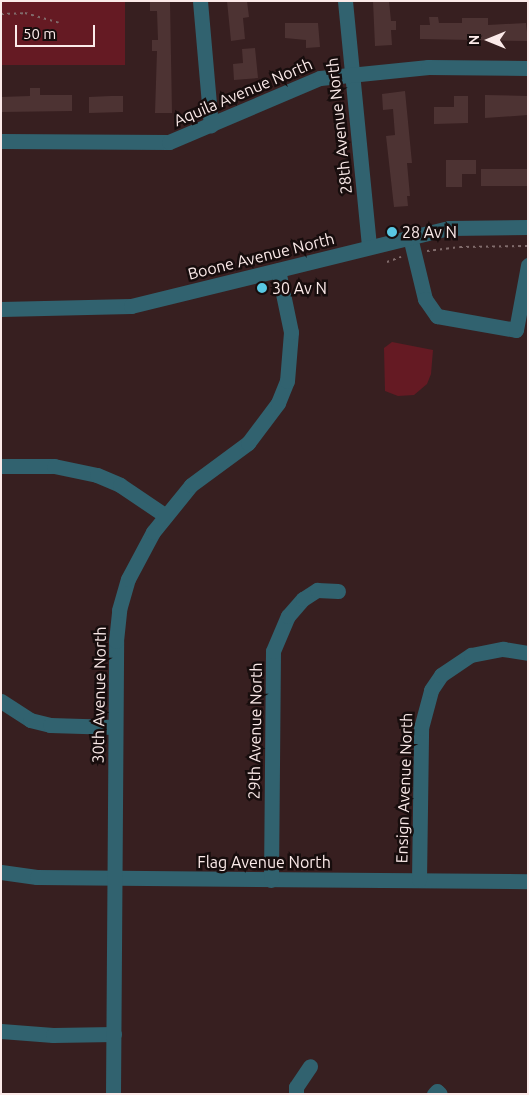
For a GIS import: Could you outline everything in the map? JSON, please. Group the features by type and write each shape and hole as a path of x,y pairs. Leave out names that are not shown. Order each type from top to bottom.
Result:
{"street":[{"path":"200,1 211,126"},
{"name":"28th Avenue North","path":"345,1 369,247"},
{"name":"Aquila Avenue North","path":"1,141 169,142 211,126 306,81 351,74 428,67 528,68"},
{"name":"Boone Avenue North","path":"1,309 131,306 449,228 528,227"},
{"path":"410,237 425,299 432,313 516,330 528,265"},
{"name":"30th Avenue North","path":"113,1094 116,641 120,610 128,579 140,553 166,516 208,469 248,443 278,404 287,381 291,340 278,270"},
{"path":"1,466 54,466 97,475 120,484 166,516"},
{"name":"29th Avenue North","path":"270,880 273,651 288,616 303,599 316,590 338,591"},
{"name":"Ensign Avenue North","path":"418,880 421,728 431,690 441,675 471,655 503,649 528,653"},
{"path":"1,701 30,720 50,725 115,727"},
{"name":"Flag Avenue North","path":"1,872 37,877 528,881"},
{"path":"1,1031 53,1035 114,1034"},
{"path":"296,1094 296,1087 310,1066"},
{"path":"434,1094 437,1091 440,1094"}],"path":[{"path":"1,14 25,14 59,23"},
{"path":"387,262 414,254 460,247 528,246"}],"shaded area":[{"path":"1,1 125,1 125,65 1,65"},
{"path":"392,342 433,350 431,374 427,384 414,395 398,396 385,391 384,348"}],"building":[{"path":"150,1 170,1 172,113 155,113 157,51 152,51 152,40 158,40 157,11 150,11"},
{"path":"227,1 247,1 249,17 243,18 245,39 231,41"},
{"path":"373,1 389,1 391,21 396,21 396,30 391,30 392,45 375,46"},
{"path":"429,17 438,17 439,23 462,23 462,18 488,18 488,25 526,23 528,41 420,39 420,25 430,25"},
{"path":"285,23 318,23 320,47 306,48 306,40 285,38"},
{"path":"255,48 258,78 234,80 233,64 243,63 242,49"},
{"path":"30,88 40,88 40,95 72,95 72,111 1,112 1,97 30,96"},
{"path":"405,91 412,163 407,163 410,196 407,196 408,206 394,207 386,136 395,135 393,109 383,110 382,94"},
{"path":"485,95 528,96 528,115 485,118"},
{"path":"123,96 123,112 89,113 89,97"},
{"path":"454,96 468,96 468,123 434,124 434,107 454,107"},
{"path":"446,160 476,160 476,174 462,174 462,187 446,187"},
{"path":"481,169 528,169 528,186 481,186"}],"place":[{"name":"28 Av N","path":"392,232"},
{"name":"30 Av N","path":"262,288"}]}
